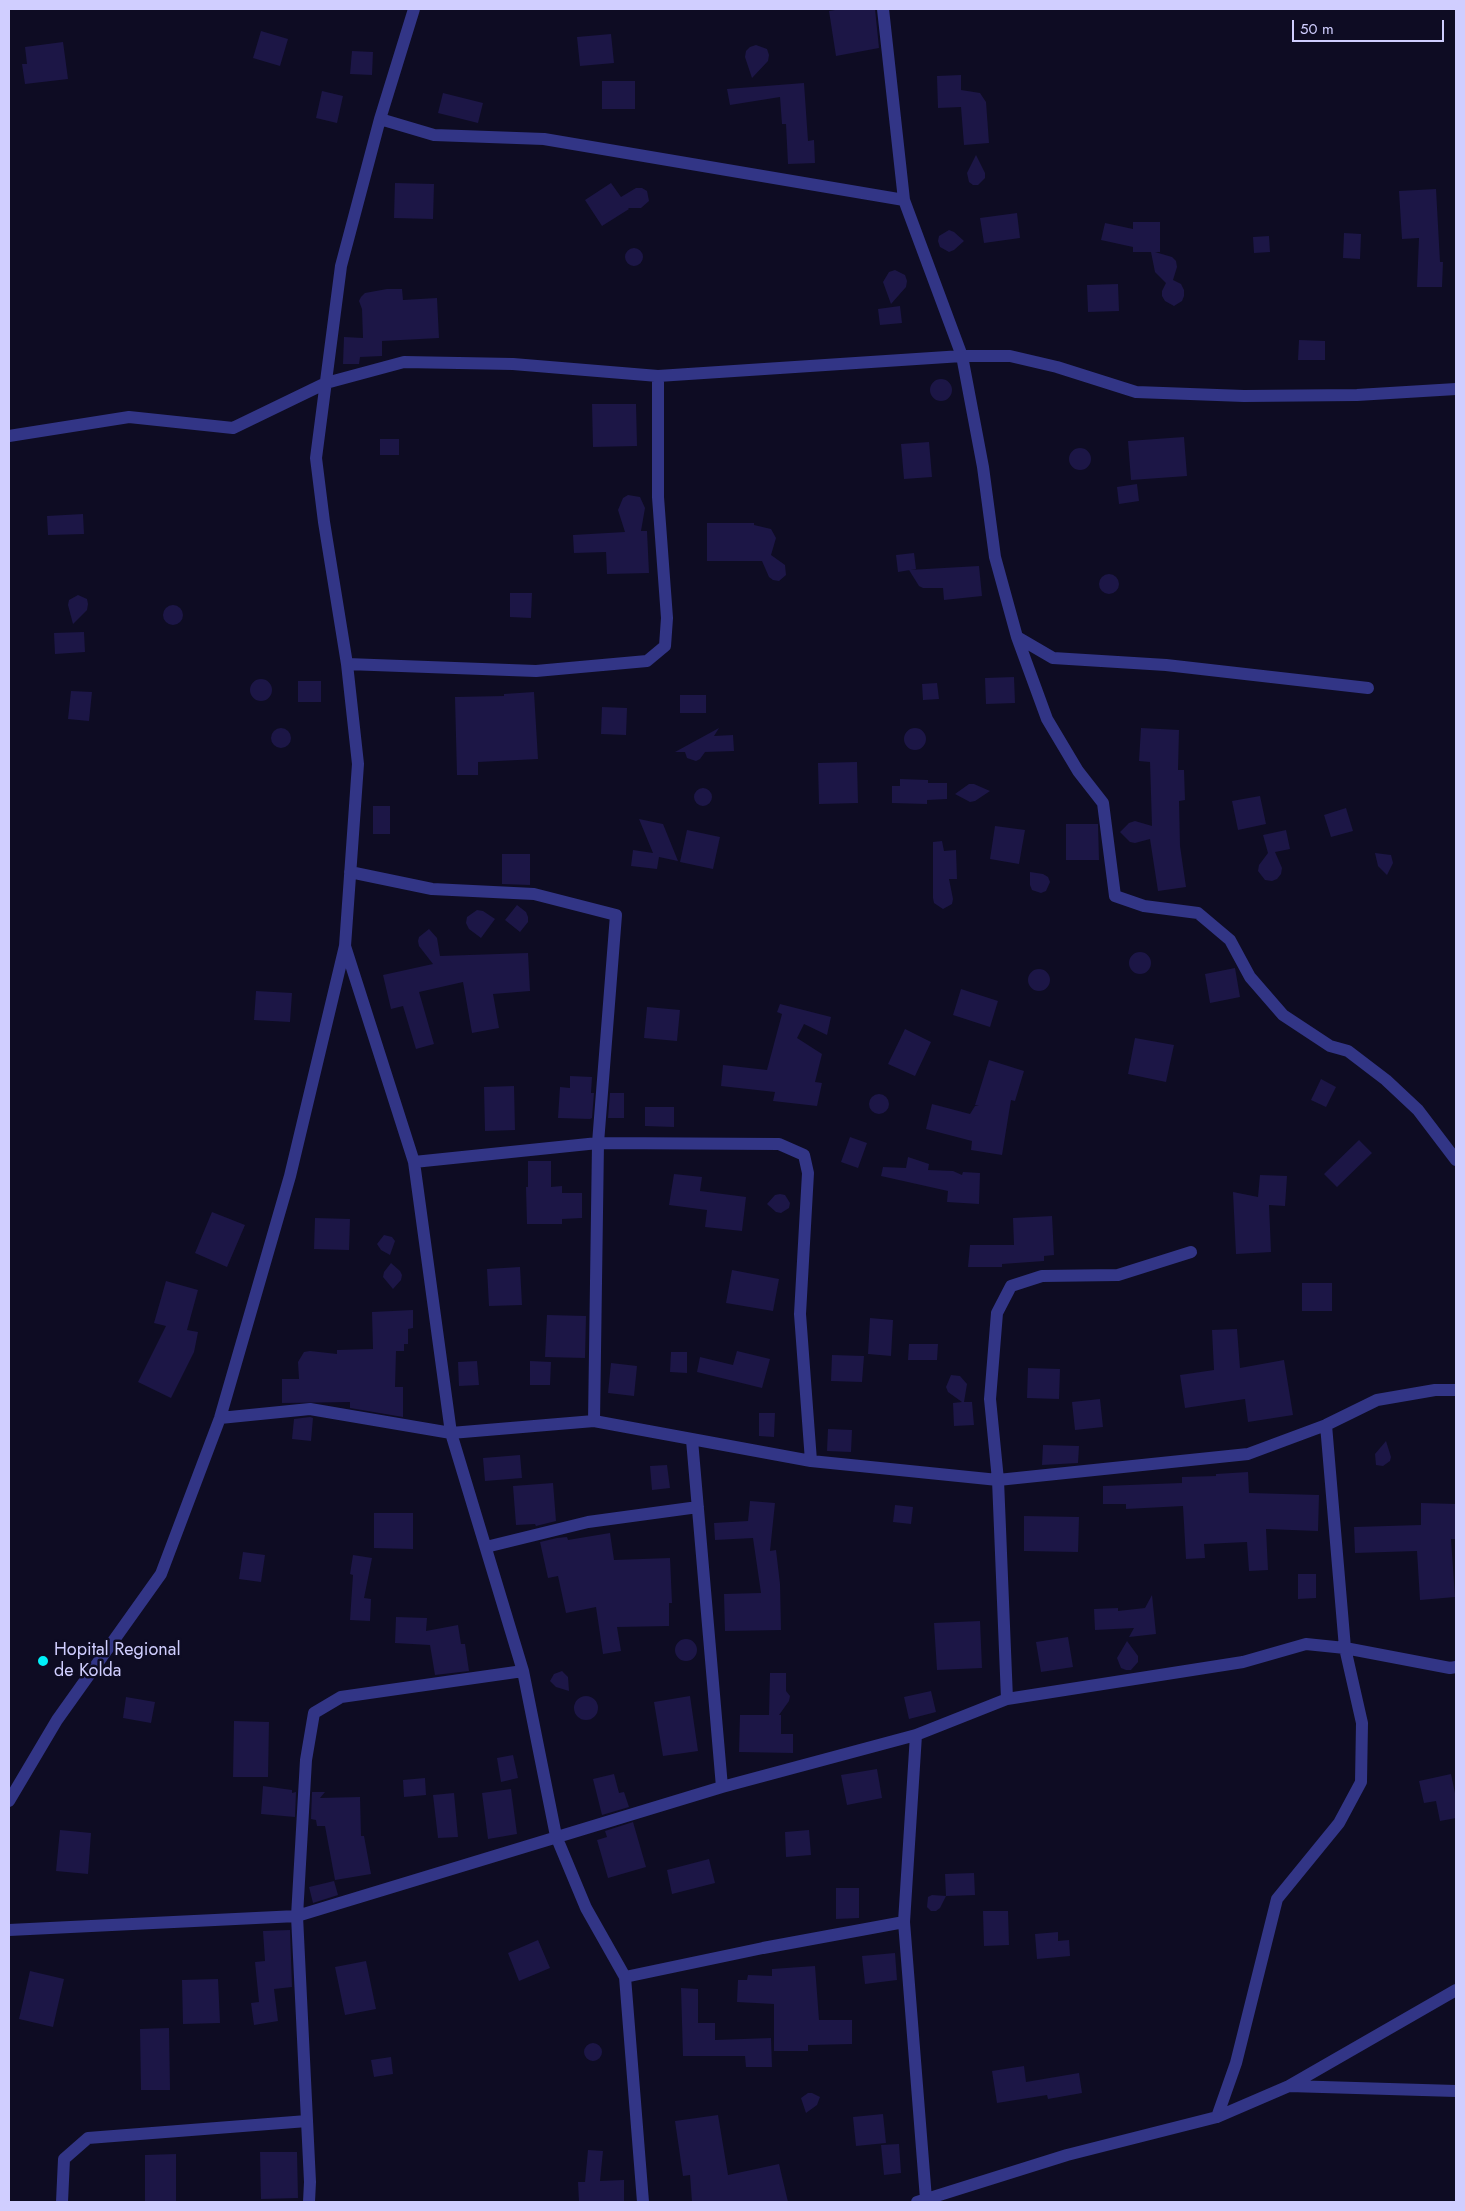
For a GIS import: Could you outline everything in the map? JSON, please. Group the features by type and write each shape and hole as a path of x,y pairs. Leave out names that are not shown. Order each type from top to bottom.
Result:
{"street":[{"path":"9,1801 57,1720 161,1574 220,1418 290,1176 345,946 358,764 347,664 324,522 316,458 341,266 380,119 414,9"},
{"path":"883,9 904,200 962,356 982,467 995,557 1017,637 1046,719 1078,771 1103,802 1115,896 1144,906 1198,913 1230,940 1250,976 1283,1015 1330,1046 1348,1051 1386,1080 1418,1110 1456,1160"},
{"path":"380,119 434,136 544,139 904,200"},
{"path":"9,436 129,417 233,428 326,383 404,362 514,364 658,376 962,356 1010,356 1057,367 1136,392 1262,396 1357,395 1456,389"},
{"path":"347,664 536,671 647,661 665,646 667,618 658,497 658,376"},
{"path":"1017,637 1053,658 1175,666 1368,688"},
{"path":"350,872 432,889 534,894 616,915 598,1143 594,1421"},
{"path":"345,946 414,1162 452,1433 523,1671 556,1836 586,1908 625,1977 643,2202"},
{"path":"414,1162 598,1143 779,1144 804,1155 808,1172 800,1314 811,1461"},
{"path":"1007,1699 998,1480 990,1399 997,1313 1011,1286 1042,1276 1118,1275 1191,1252"},
{"path":"220,1418 310,1409 452,1433 594,1421 811,1461 998,1480 1248,1454 1326,1425 1377,1400 1435,1390 1456,1390"},
{"path":"1217,2117 1236,2063 1277,1899 1339,1823 1361,1782 1362,1723 1345,1648 1326,1425"},
{"path":"692,1440 722,1787"},
{"path":"486,1547 588,1522 698,1507"},
{"path":"9,1930 297,1916 722,1787 916,1735 1007,1699 1243,1662 1306,1644 1345,1648 1450,1668 1456,1666"},
{"path":"309,2202 297,1916 306,1760 314,1713 341,1697 523,1671"},
{"path":"916,1735 904,1922 922,2200 1067,2156 1217,2117 1288,2086 1456,1990"},
{"path":"625,1977 763,1948 904,1922"},
{"path":"1288,2086 1456,2090"},
{"path":"62,2202 64,2158 76,2146 88,2138 307,2121"}],"building":[{"path":"875,9 879,48 836,56 829,11"},
{"path":"261,31 288,39 280,66 253,58"},
{"path":"611,34 614,63 580,66 577,37"},
{"path":"63,42 68,79 25,84 22,64 27,64 25,47"},
{"path":"756,45 767,49 769,55 768,61 752,78 745,57 746,51"},
{"path":"352,51 373,52 372,75 350,74"},
{"path":"961,75 961,90 980,93 986,102 989,143 964,145 961,107 938,108 937,76"},
{"path":"602,81 635,81 635,109 602,109"},
{"path":"804,83 808,141 814,140 815,163 788,164 786,124 782,124 780,97 730,105 727,89"},
{"path":"322,91 343,96 337,123 316,118"},
{"path":"443,93 483,103 478,123 438,113"},
{"path":"976,155 985,173 985,178 978,185 973,185 969,182 967,173"},
{"path":"395,183 434,184 433,219 394,218"},
{"path":"611,183 621,197 636,188 642,188 647,191 649,201 641,208 628,208 602,226 585,200"},
{"path":"1436,189 1440,262 1443,262 1442,287 1417,287 1419,238 1402,239 1399,191"},
{"path":"1017,213 1020,238 984,243 980,218"},
{"path":"1133,222 1160,222 1160,252 1155,252 1172,257 1176,261 1177,267 1173,280 1181,284 1184,290 1182,301 1174,306 1165,301 1162,296 1166,283 1155,272 1151,252 1133,252 1133,247 1101,240 1105,223 1133,229"},
{"path":"949,230 964,241 949,252 940,247 938,241 939,236"},
{"path":"1344,233 1361,234 1360,259 1343,258"},
{"path":"1269,236 1270,252 1254,253 1253,237"},
{"path":"634,248 640,251 643,257 640,263 634,266 628,263 625,257 628,251"},
{"path":"895,270 905,275 907,281 906,287 891,304 883,282 889,272"},
{"path":"1118,284 1119,311 1088,312 1087,285"},
{"path":"387,289 402,289 403,300 437,298 439,338 382,341 382,356 360,357 359,364 343,364 344,337 363,338 362,309 359,301 361,297 365,293"},
{"path":"900,306 902,323 880,325 878,309"},
{"path":"1299,340 1325,341 1325,360 1298,360"},
{"path":"941,379 949,382 952,390 949,398 941,401 933,398 930,390 933,382"},
{"path":"592,404 636,404 637,446 593,447"},
{"path":"1184,437 1187,476 1131,480 1128,441"},
{"path":"380,439 399,439 399,455 380,455"},
{"path":"929,442 932,477 904,479 901,444"},
{"path":"1080,448 1088,451 1091,459 1088,467 1080,470 1072,467 1069,459 1072,451"},
{"path":"1137,484 1139,501 1119,504 1117,487"},
{"path":"628,495 640,497 645,508 641,531 647,531 649,573 607,574 606,552 574,553 573,535 625,532 618,510 623,498"},
{"path":"83,514 84,534 48,535 47,516"},
{"path":"707,523 754,523 754,525 771,529 776,538 771,555 785,565 786,575 779,581 773,580 769,577 762,561 707,561"},
{"path":"914,553 916,569 898,572 896,555"},
{"path":"979,566 982,596 944,600 943,588 923,588 919,586 909,570"},
{"path":"1109,574 1116,577 1119,584 1116,591 1109,594 1102,591 1099,584 1102,577"},
{"path":"510,593 532,593 531,618 510,617"},
{"path":"78,595 87,599 87,610 73,624 68,605 69,600"},
{"path":"169,605 177,605 183,611 183,619 177,625 169,625 163,619 163,611"},
{"path":"84,632 85,652 55,654 54,633"},
{"path":"1014,677 1015,703 986,704 985,678"},
{"path":"261,679 269,682 272,690 269,698 261,701 253,698 250,690 253,682"},
{"path":"298,681 321,681 321,702 298,702"},
{"path":"937,683 939,699 923,700 922,684"},
{"path":"71,691 92,692 89,721 68,719"},
{"path":"534,692 538,759 478,762 478,775 457,775 455,697 504,696 504,694"},
{"path":"680,695 706,695 706,713 680,713"},
{"path":"602,707 627,708 626,735 601,734"},
{"path":"281,728 288,731 291,738 288,745 281,748 274,745 271,738 274,731"},
{"path":"719,728 714,736 733,735 734,751 705,752 696,761 687,758 685,752 675,752"},
{"path":"915,728 923,731 926,739 923,747 915,750 907,747 904,739 907,731"},
{"path":"1141,728 1179,730 1178,770 1184,770 1185,800 1179,801 1180,846 1186,887 1158,891 1150,839 1135,843 1130,842 1120,832 1129,823 1135,821 1152,826 1150,762 1139,761"},
{"path":"857,762 858,803 819,804 818,763"},
{"path":"900,779 928,780 928,783 947,783 947,799 927,800 927,804 892,803 892,786 900,786"},
{"path":"969,784 974,784 990,791 975,801 970,802 955,794"},
{"path":"699,788 707,788 712,793 710,804 699,806 694,801 694,793"},
{"path":"1260,796 1266,824 1238,830 1232,801"},
{"path":"373,806 390,806 390,834 373,834"},
{"path":"1346,808 1353,831 1331,837 1324,815"},
{"path":"639,819 663,824 678,861 659,857 657,869 631,866 633,850 653,853"},
{"path":"1066,824 1098,824 1099,860 1066,860"},
{"path":"995,826 1025,830 1019,864 990,859"},
{"path":"687,830 720,837 713,869 680,862"},
{"path":"1286,830 1290,849 1275,852 1282,868 1281,874 1272,881 1265,880 1258,871 1259,865 1268,853 1263,835"},
{"path":"942,841 944,851 956,850 957,879 949,879 953,899 952,904 943,909 934,903 933,898 933,842"},
{"path":"1375,853 1391,855 1393,863 1387,875 1378,866"},
{"path":"502,854 530,854 530,885 502,884"},
{"path":"1030,872 1043,874 1048,877 1050,882 1046,891 1041,893 1032,890"},
{"path":"517,905 526,912 528,917 528,922 520,932 505,920"},
{"path":"477,910 483,911 495,919 481,938 469,929 466,923 467,917"},
{"path":"429,929 437,938 440,956 528,953 530,991 493,994 499,1028 472,1033 463,982 419,992 434,1044 416,1049 403,1006 391,1009 383,975 433,964 419,946 418,941 419,937"},
{"path":"1140,952 1148,955 1151,963 1148,971 1140,974 1132,971 1129,963 1132,955"},
{"path":"1235,968 1240,997 1210,1003 1205,974"},
{"path":"1039,969 1049,976 1050,980 1043,990 1039,991 1029,984 1028,980 1035,970"},
{"path":"961,989 998,1001 990,1027 953,1015"},
{"path":"256,991 292,993 290,1022 254,1020"},
{"path":"780,1004 831,1017 827,1035 804,1024 797,1038 822,1054 815,1082 822,1083 817,1106 773,1101 775,1092 721,1086 723,1065 767,1070 782,1014 777,1012"},
{"path":"647,1007 680,1010 677,1041 644,1038"},
{"path":"905,1029 931,1042 915,1076 888,1064"},
{"path":"1135,1038 1174,1045 1166,1082 1128,1074"},
{"path":"989,1060 1024,1071 1015,1101 1011,1100 1002,1155 971,1150 972,1141 926,1129 932,1104 970,1114 975,1106 979,1106 975,1105"},
{"path":"570,1076 592,1077 591,1093 594,1093 592,1118 590,1119 558,1118 560,1087 570,1088"},
{"path":"1321,1079 1336,1087 1326,1107 1311,1100"},
{"path":"514,1086 515,1130 485,1131 484,1087"},
{"path":"610,1093 624,1093 624,1118 608,1118"},
{"path":"875,1094 883,1094 889,1100 889,1108 883,1114 875,1114 869,1108 869,1100"},
{"path":"645,1107 674,1107 674,1127 645,1126"},
{"path":"850,1137 867,1143 858,1168 841,1162"},
{"path":"1359,1140 1372,1153 1337,1187 1324,1174"},
{"path":"908,1157 929,1164 928,1170 953,1171 962,1175 963,1172 980,1173 979,1204 947,1202 948,1191 881,1176 883,1167 906,1168"},
{"path":"528,1161 551,1161 551,1187 562,1186 562,1193 582,1193 582,1218 562,1219 562,1224 527,1224 526,1187 528,1187"},
{"path":"674,1174 702,1177 700,1191 746,1197 742,1231 705,1227 707,1210 669,1205"},
{"path":"1260,1175 1287,1176 1285,1206 1269,1205 1271,1252 1236,1254 1233,1192 1258,1197"},
{"path":"775,1195 785,1195 790,1203 789,1208 781,1213 776,1212 767,1204"},
{"path":"212,1212 245,1225 227,1267 195,1253"},
{"path":"1052,1216 1054,1255 1044,1256 1044,1261 1002,1264 1002,1267 968,1267 970,1245 1014,1245 1013,1218"},
{"path":"315,1218 350,1219 349,1250 314,1249"},
{"path":"384,1235 392,1237 395,1241 390,1255 381,1250 377,1244"},
{"path":"391,1263 402,1275 401,1280 393,1289 383,1277 384,1272"},
{"path":"520,1267 522,1305 489,1306 487,1269"},
{"path":"732,1270 779,1279 773,1311 726,1303"},
{"path":"166,1281 198,1290 187,1330 198,1332 194,1352 171,1398 138,1382 166,1326 154,1323"},
{"path":"1302,1283 1332,1283 1332,1311 1302,1311"},
{"path":"413,1310 413,1328 408,1329 408,1344 404,1344 404,1351 396,1351 395,1387 403,1387 403,1417 350,1408 350,1402 282,1403 282,1379 299,1379 298,1362 304,1352 337,1354 337,1350 373,1349 372,1312"},
{"path":"547,1315 586,1316 585,1358 545,1357"},
{"path":"870,1318 893,1320 891,1356 868,1354"},
{"path":"1237,1329 1240,1368 1284,1360 1293,1415 1248,1422 1245,1399 1185,1408 1180,1375 1214,1370 1212,1330"},
{"path":"909,1344 938,1344 937,1360 908,1360"},
{"path":"737,1351 770,1359 762,1388 697,1372 700,1357 733,1365"},
{"path":"671,1352 687,1352 687,1373 670,1372"},
{"path":"832,1355 864,1356 862,1382 831,1381"},
{"path":"477,1361 479,1385 459,1386 458,1362"},
{"path":"530,1361 551,1362 550,1385 530,1385"},
{"path":"611,1363 637,1366 634,1396 608,1393"},
{"path":"1028,1368 1060,1369 1059,1399 1027,1398"},
{"path":"951,1375 960,1376 967,1384 964,1402 972,1402 974,1425 954,1426 953,1403 962,1402 948,1392 946,1387"},
{"path":"1100,1399 1103,1427 1075,1430 1072,1402"},
{"path":"759,1413 775,1413 774,1437 759,1436"},
{"path":"313,1418 311,1441 292,1439 294,1419"},
{"path":"828,1429 852,1430 851,1452 827,1451"},
{"path":"1386,1441 1391,1457 1390,1461 1383,1466 1376,1465 1375,1454"},
{"path":"1043,1445 1079,1446 1078,1463 1042,1465"},
{"path":"520,1455 522,1478 485,1481 483,1458"},
{"path":"667,1465 670,1488 652,1490 650,1466"},
{"path":"1248,1472 1249,1493 1319,1495 1318,1531 1266,1529 1268,1570 1249,1571 1247,1542 1204,1544 1205,1558 1186,1559 1183,1506 1126,1509 1126,1504 1103,1504 1103,1486 1182,1483 1182,1477 1216,1476 1216,1474"},
{"path":"553,1483 556,1521 536,1526 535,1524 516,1525 513,1486"},
{"path":"750,1501 775,1503 770,1551 776,1550 780,1584 781,1630 725,1631 724,1594 761,1593 753,1538 715,1540 714,1523 748,1521"},
{"path":"1421,1503 1456,1504 1456,1539 1451,1539 1455,1597 1420,1600 1417,1551 1355,1553 1354,1527 1421,1525"},
{"path":"895,1505 913,1507 911,1524 893,1522"},
{"path":"374,1513 413,1513 413,1549 374,1548"},
{"path":"1024,1516 1079,1517 1078,1552 1024,1551"},
{"path":"610,1533 614,1560 670,1558 672,1603 669,1603 669,1626 617,1627 621,1651 603,1654 596,1607 566,1613 558,1576 548,1578 540,1542 557,1538 567,1537 568,1540"},
{"path":"243,1552 265,1555 261,1582 239,1579"},
{"path":"353,1555 372,1558 364,1598 371,1599 370,1621 350,1620 353,1575 350,1574"},
{"path":"1298,1574 1316,1574 1316,1598 1298,1599"},
{"path":"1152,1595 1156,1634 1129,1637 1134,1628 1095,1630 1094,1609 1118,1608 1118,1611 1145,1608"},
{"path":"396,1617 427,1618 426,1631 458,1625 461,1644 465,1644 469,1671 435,1675 430,1645 395,1643"},
{"path":"980,1621 982,1668 937,1670 934,1623"},
{"path":"1068,1637 1073,1667 1041,1672 1036,1642"},
{"path":"686,1639 696,1646 697,1650 690,1660 686,1661 676,1654 675,1650 682,1640"},
{"path":"1127,1641 1138,1656 1138,1662 1131,1670 1121,1668 1117,1658"},
{"path":"562,1671 568,1677 569,1691 556,1687 550,1681 554,1674"},
{"path":"770,1673 786,1673 786,1691 790,1696 789,1701 779,1715 781,1715 781,1734 793,1734 793,1753 739,1752 740,1715 769,1715"},
{"path":"931,1691 936,1712 909,1719 904,1697"},
{"path":"586,1696 591,1697 597,1703 597,1713 591,1719 586,1720 581,1719 575,1713 574,1708 575,1703 581,1697"},
{"path":"690,1696 698,1751 663,1756 654,1702"},
{"path":"126,1697 155,1702 151,1723 123,1718"},
{"path":"234,1721 269,1722 268,1777 233,1777"},
{"path":"513,1755 518,1778 501,1782 497,1758"},
{"path":"877,1769 882,1798 847,1805 841,1775"},
{"path":"614,1774 619,1793 624,1792 629,1807 602,1815 593,1779"},
{"path":"1451,1774 1456,1798 1456,1818 1440,1821 1436,1801 1424,1803 1419,1781"},
{"path":"425,1778 426,1795 404,1797 403,1780"},
{"path":"263,1786 292,1790 292,1793 296,1792 295,1817 261,1814"},
{"path":"511,1789 517,1834 488,1839 482,1793"},
{"path":"312,1792 325,1792 320,1798 360,1797 361,1836 364,1836 371,1874 335,1880 325,1826 317,1826 316,1820 311,1819"},
{"path":"454,1793 458,1837 438,1838 433,1795"},
{"path":"633,1822 646,1867 608,1878 597,1840 607,1837 605,1831"},
{"path":"60,1830 91,1833 88,1874 56,1871"},
{"path":"809,1830 811,1855 786,1857 785,1832"},
{"path":"709,1859 715,1883 672,1894 667,1870"},
{"path":"974,1873 975,1895 946,1896 945,1874"},
{"path":"334,1881 338,1895 313,1903 309,1887"},
{"path":"836,1888 859,1888 859,1918 836,1919"},
{"path":"932,1895 946,1896 940,1908 936,1911 931,1911 927,1907 928,1897"},
{"path":"983,1911 1008,1911 1009,1945 984,1946"},
{"path":"290,1930 292,1987 274,1989 278,2021 254,2025 251,2003 259,2002 255,1962 265,1961 263,1931"},
{"path":"1058,1932 1058,1941 1069,1940 1070,1956 1037,1959 1035,1934"},
{"path":"538,1940 550,1968 519,1981 508,1953"},
{"path":"895,1953 897,1980 865,1984 862,1956"},
{"path":"366,1961 376,2009 345,2015 335,1967"},
{"path":"815,1966 819,2020 852,2020 852,2044 808,2045 808,2051 774,2051 774,2004 737,2002 738,1980 747,1980 748,1975 772,1976 772,1969"},
{"path":"30,1971 64,1979 53,2027 19,2019"},
{"path":"218,1979 220,2023 183,2024 182,1980"},
{"path":"681,1988 698,1989 698,2023 715,2023 715,2040 771,2038 772,2067 746,2067 745,2056 683,2056"},
{"path":"169,2028 170,2090 141,2090 140,2029"},
{"path":"589,2043 597,2043 602,2048 600,2059 589,2061 584,2056 584,2048"},
{"path":"391,2057 393,2074 374,2077 371,2060"},
{"path":"1024,2066 1026,2082 1079,2073 1082,2093 1048,2099 1047,2095 997,2103 992,2071"},
{"path":"808,2093 820,2097 817,2105 806,2113 801,2098"},
{"path":"883,2114 886,2143 856,2146 853,2117"},
{"path":"718,2115 728,2175 779,2164 788,2202 692,2202 690,2175 683,2176 675,2121"},
{"path":"899,2144 901,2173 884,2175 881,2145"},
{"path":"588,2150 603,2151 600,2181 624,2180 624,2202 579,2202 578,2182 585,2182"},
{"path":"260,2152 297,2152 298,2198 261,2199"},
{"path":"176,2154 176,2202 145,2202 145,2155"}],"place":[{"name":"Hopital Regional de Kolda","path":"43,1661"}]}
